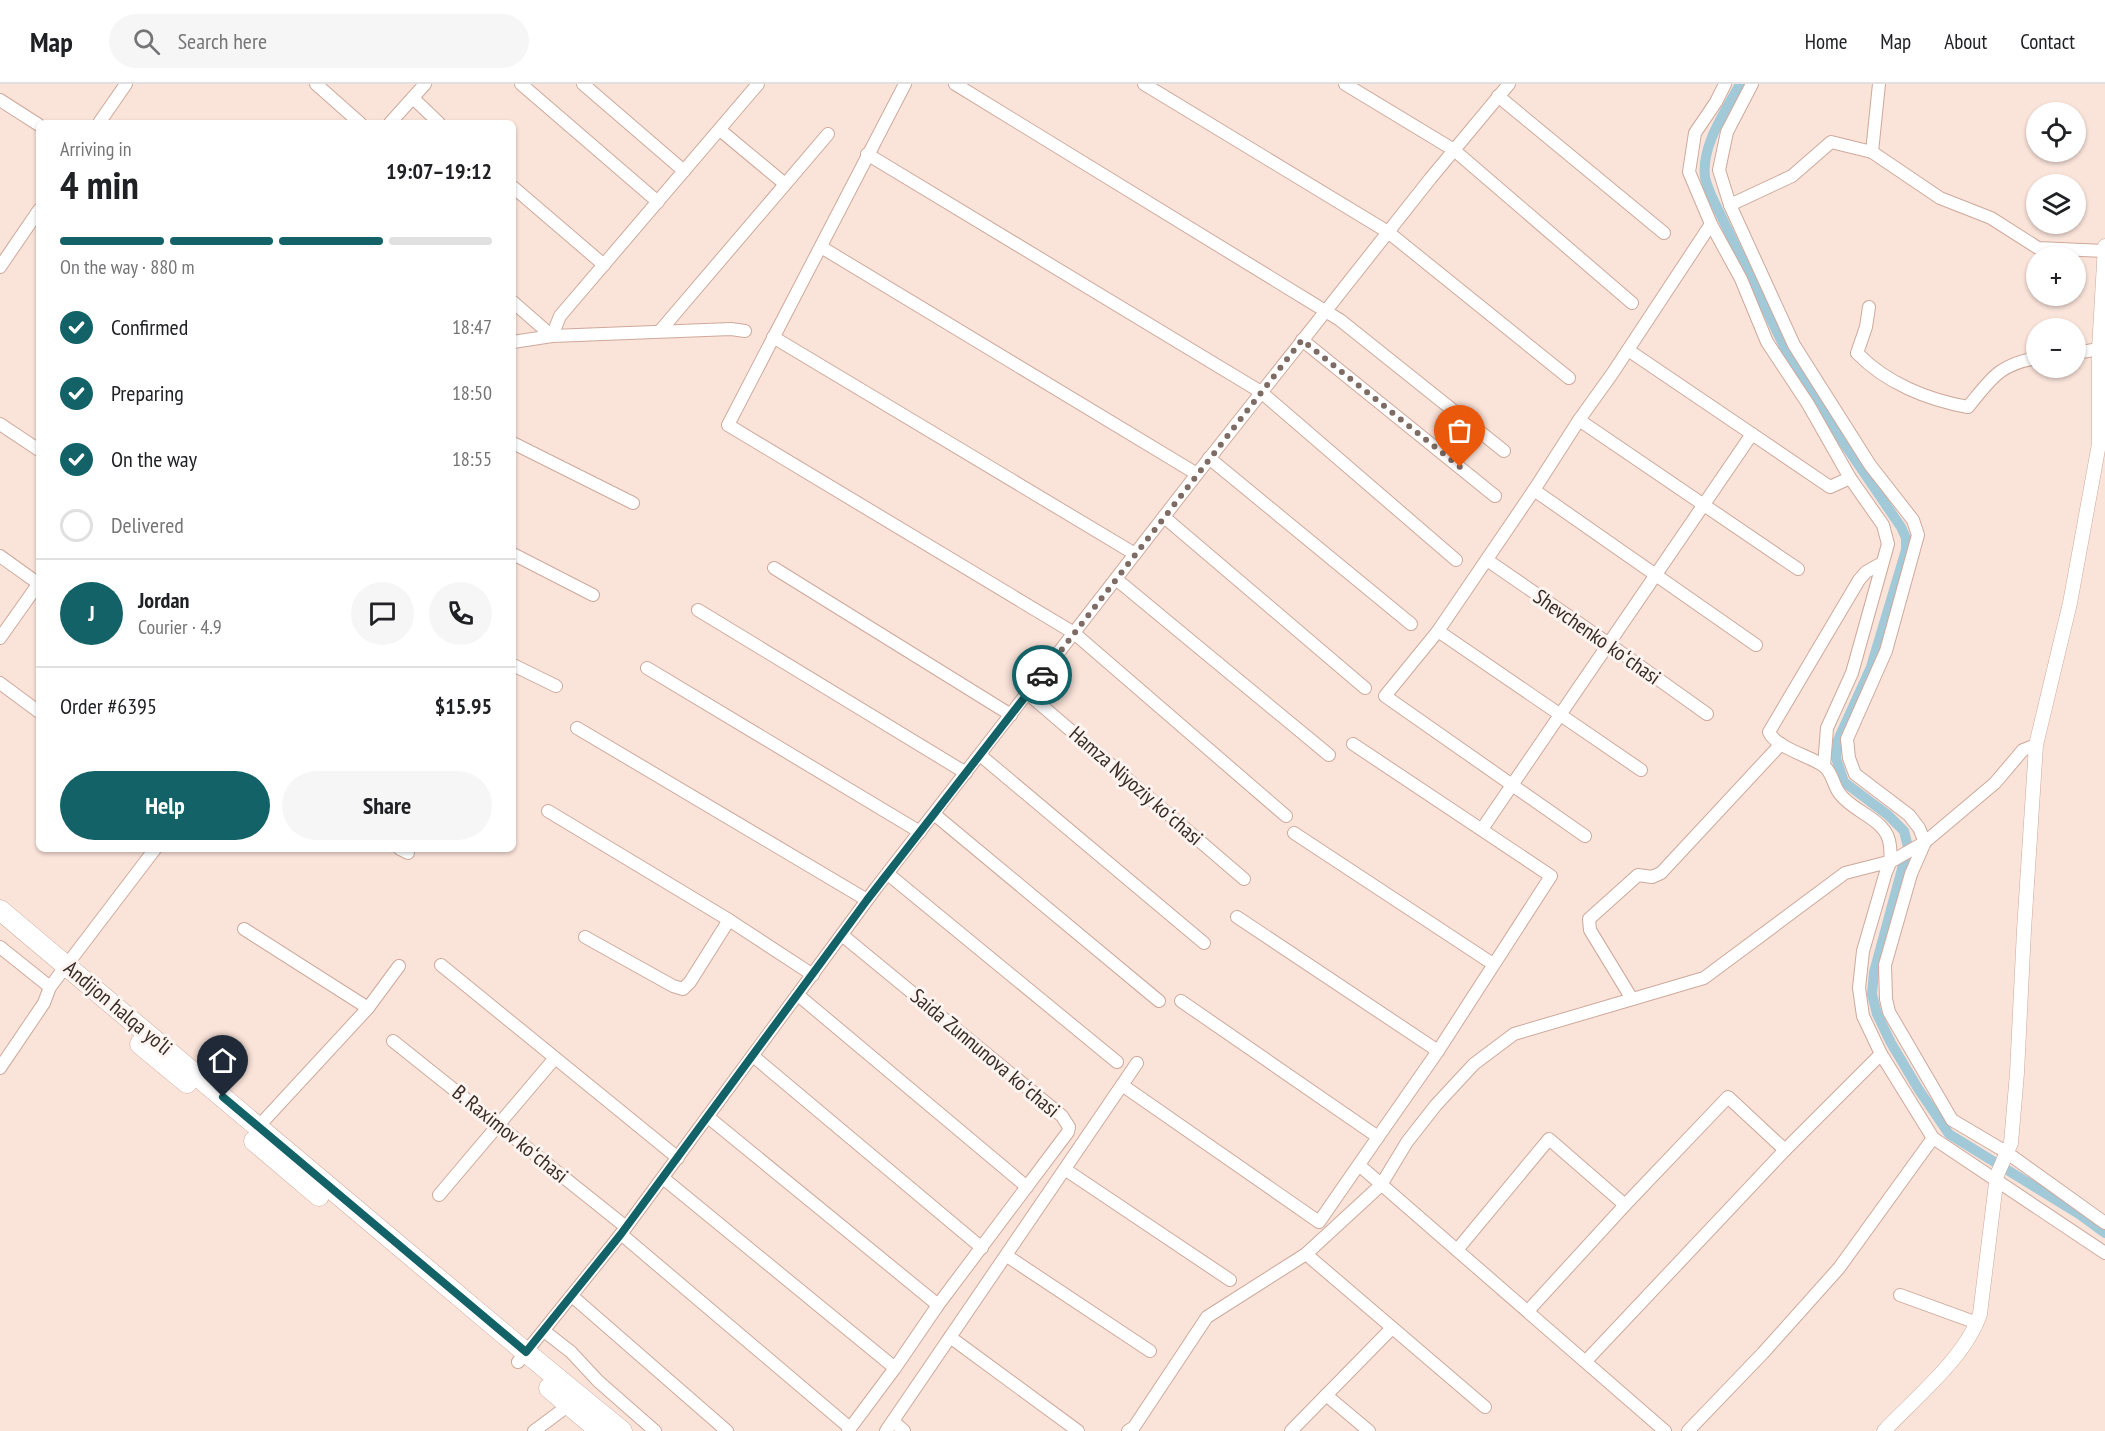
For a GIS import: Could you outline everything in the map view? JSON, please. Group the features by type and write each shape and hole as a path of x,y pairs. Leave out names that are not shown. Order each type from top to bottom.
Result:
{"highway":[{"name":"Andijon halqa yo‘li","path":"0,910 59,976 258,1127 522,1357 569,1405 600,1431"},
{"name":"Andijon halqa yo‘li","path":"0,927 522,1357 622,1431"}],"street":[{"path":"101,120 126,84"},
{"path":"316,84 357,120"},
{"path":"393,120 425,84"},
{"path":"522,84 658,202"},
{"path":"583,84 684,171"},
{"path":"905,84 728,425 1074,633 1286,816"},
{"path":"955,84 1340,320 1504,451"},
{"path":"1144,84 1388,232 1569,378"},
{"path":"1345,84 1454,150 1632,303"},
{"path":"522,1357 624,1231 867,900 1209,458 1509,84"},
{"path":"1725,84 1695,133 1689,172 1711,224 1741,279 1767,342 1808,404 1850,478 1883,525 1888,544 1852,673 1827,728 1824,766"},
{"path":"1752,84 1727,132 1719,170 1730,205 1794,345 1870,465 1913,520 1918,535 1886,651 1847,739 1849,758 1855,774 1909,815 1918,828 1921,844 1885,965 1886,999 1889,1012 1952,1120 2105,1223"},
{"path":"1872,152 1879,84"},
{"path":"552,336 560,316 720,130 750,87"},
{"path":"1498,96 1664,233"},
{"path":"413,98 436,120"},
{"path":"0,99 36,122"},
{"path":"422,120 428,113"},
{"path":"720,130 785,184"},
{"path":"660,331 828,134"},
{"path":"1730,205 1792,176 1831,142 1872,152 1940,198 1991,218 2038,248 2104,251"},
{"path":"867,154 1261,392 1456,560"},
{"path":"516,190 604,265"},
{"path":"0,267 36,214"},
{"path":"1585,837 1385,696 1438,631 1711,224"},
{"path":"1884,1431 1962,1348 1977,1323 1982,1304 1996,1178 2011,1143 2037,744 2070,603 2088,511 2099,476 2099,349 2105,246"},
{"path":"821,247 1197,474"},
{"path":"516,305 552,336"},
{"path":"1869,307 1866,327 1857,353 1872,368 1915,392 1939,402 1968,407 1996,374 2019,361 2026,360"},
{"path":"516,342 552,336 660,331 731,329 745,331"},
{"path":"773,338 1135,554"},
{"path":"1302,340 1495,496"},
{"path":"2086,351 2099,349"},
{"path":"1628,350 1830,487 1850,478"},
{"path":"1579,420 1798,569"},
{"path":"0,424 36,448"},
{"path":"1482,830 1752,434"},
{"path":"516,444 633,503"},
{"path":"1209,458 1411,624"},
{"path":"1534,490 1756,645"},
{"path":"1164,517 1365,688"},
{"path":"0,556 36,582"},
{"path":"516,556 593,595"},
{"name":"Shevchenko koʻchasi","path":"1487,560 1707,714"},
{"path":"1882,563 1866,572 1859,580 1769,732 1770,736 1824,766 1841,796 1882,826 1889,835 1892,861 1886,872 1863,951 1859,988 1863,1016 1881,1054 1933,1138 2105,1252"},
{"path":"774,568 1011,715"},
{"path":"1116,579 1329,755"},
{"path":"0,638 36,588"},
{"path":"698,610 966,772"},
{"path":"1438,631 1641,770"},
{"path":"516,666 556,686"},
{"path":"647,668 920,832"},
{"path":"0,683 36,710"},
{"name":"Hamza Niyoziy koʻchasi","path":"1027,693 1244,879"},
{"path":"578,729 867,900"},
{"path":"1122,1085 1319,1222 1438,1051 1492,964 1551,876 1353,744"},
{"path":"1632,999 1590,930 1589,919 1638,875 1652,877 1661,873 1781,744"},
{"path":"1128,1431 1134,1426 1207,1317 1306,1254 1381,1185 1407,1142 1436,1105 1474,1064 1514,1034 1704,978 1845,873 1892,861 1921,844 1995,783 2024,750 2037,744"},
{"path":"980,755 1204,943"},
{"path":"548,811 729,920 813,975"},
{"path":"934,814 1159,1000"},
{"path":"1294,833 1492,964"},
{"path":"0,1068 44,1003 59,976 153,852"},
{"path":"888,874 1117,1062"},
{"path":"1237,917 1438,1051"},
{"path":"585,937 683,989 690,982 729,920"},
{"path":"244,929 368,1008"},
{"name":"Saida Zunnunova koʻchasi","path":"842,935 1062,1116 1069,1127 1068,1132 1027,1187"},
{"path":"0,947 59,976"},
{"path":"441,965 678,1158"},
{"path":"258,1127 368,1008 399,966"},
{"path":"798,995 1027,1187 938,1305 849,1430"},
{"path":"1181,1001 1378,1137"},
{"name":"B. Raximov koʻchasi","path":"393,1041 499,1125 624,1231 849,1430"},
{"path":"1586,1361 1785,1150 1881,1054"},
{"path":"753,1056 982,1248"},
{"path":"440,1195 555,1058"},
{"path":"904,1431 889,1426 1137,1063"},
{"path":"1528,1311 1728,1097 1785,1150"},
{"path":"708,1117 938,1305"},
{"path":"1688,1431 1763,1353 1839,1268 1933,1138"},
{"path":"1456,1250 1549,1139 1625,1205"},
{"path":"1359,1165 1665,1431"},
{"path":"1066,1170 1230,1280"},
{"path":"663,1178 895,1368"},
{"path":"1306,1254 1485,1407"},
{"path":"1007,1256 1150,1351"},
{"path":"1900,1294 1977,1323"},
{"path":"572,1296 727,1431"},
{"path":"1292,1431 1392,1328"},
{"path":"544,1331 571,1352 598,1381 655,1431"},
{"path":"950,1337 1078,1431"},
{"path":"1326,1395 1369,1431"},
{"path":"534,1431 569,1405"}],"waterway":[{"path":"1740,84 1722,117 1707,153 1705,177 1711,195 1789,357 1906,538 1906,550 1871,667 1838,740 1836,758 1844,782 1888,815 1904,831 1908,847 1874,972 1872,994 1877,1014 1919,1090 1949,1134 2079,1214 2105,1233"}],"way so far":[{"path":"1042,675 1302,340 1460,467"}],"route":[{"path":"223,1097 526,1352 621,1234 867,900 1042,675"}]}
